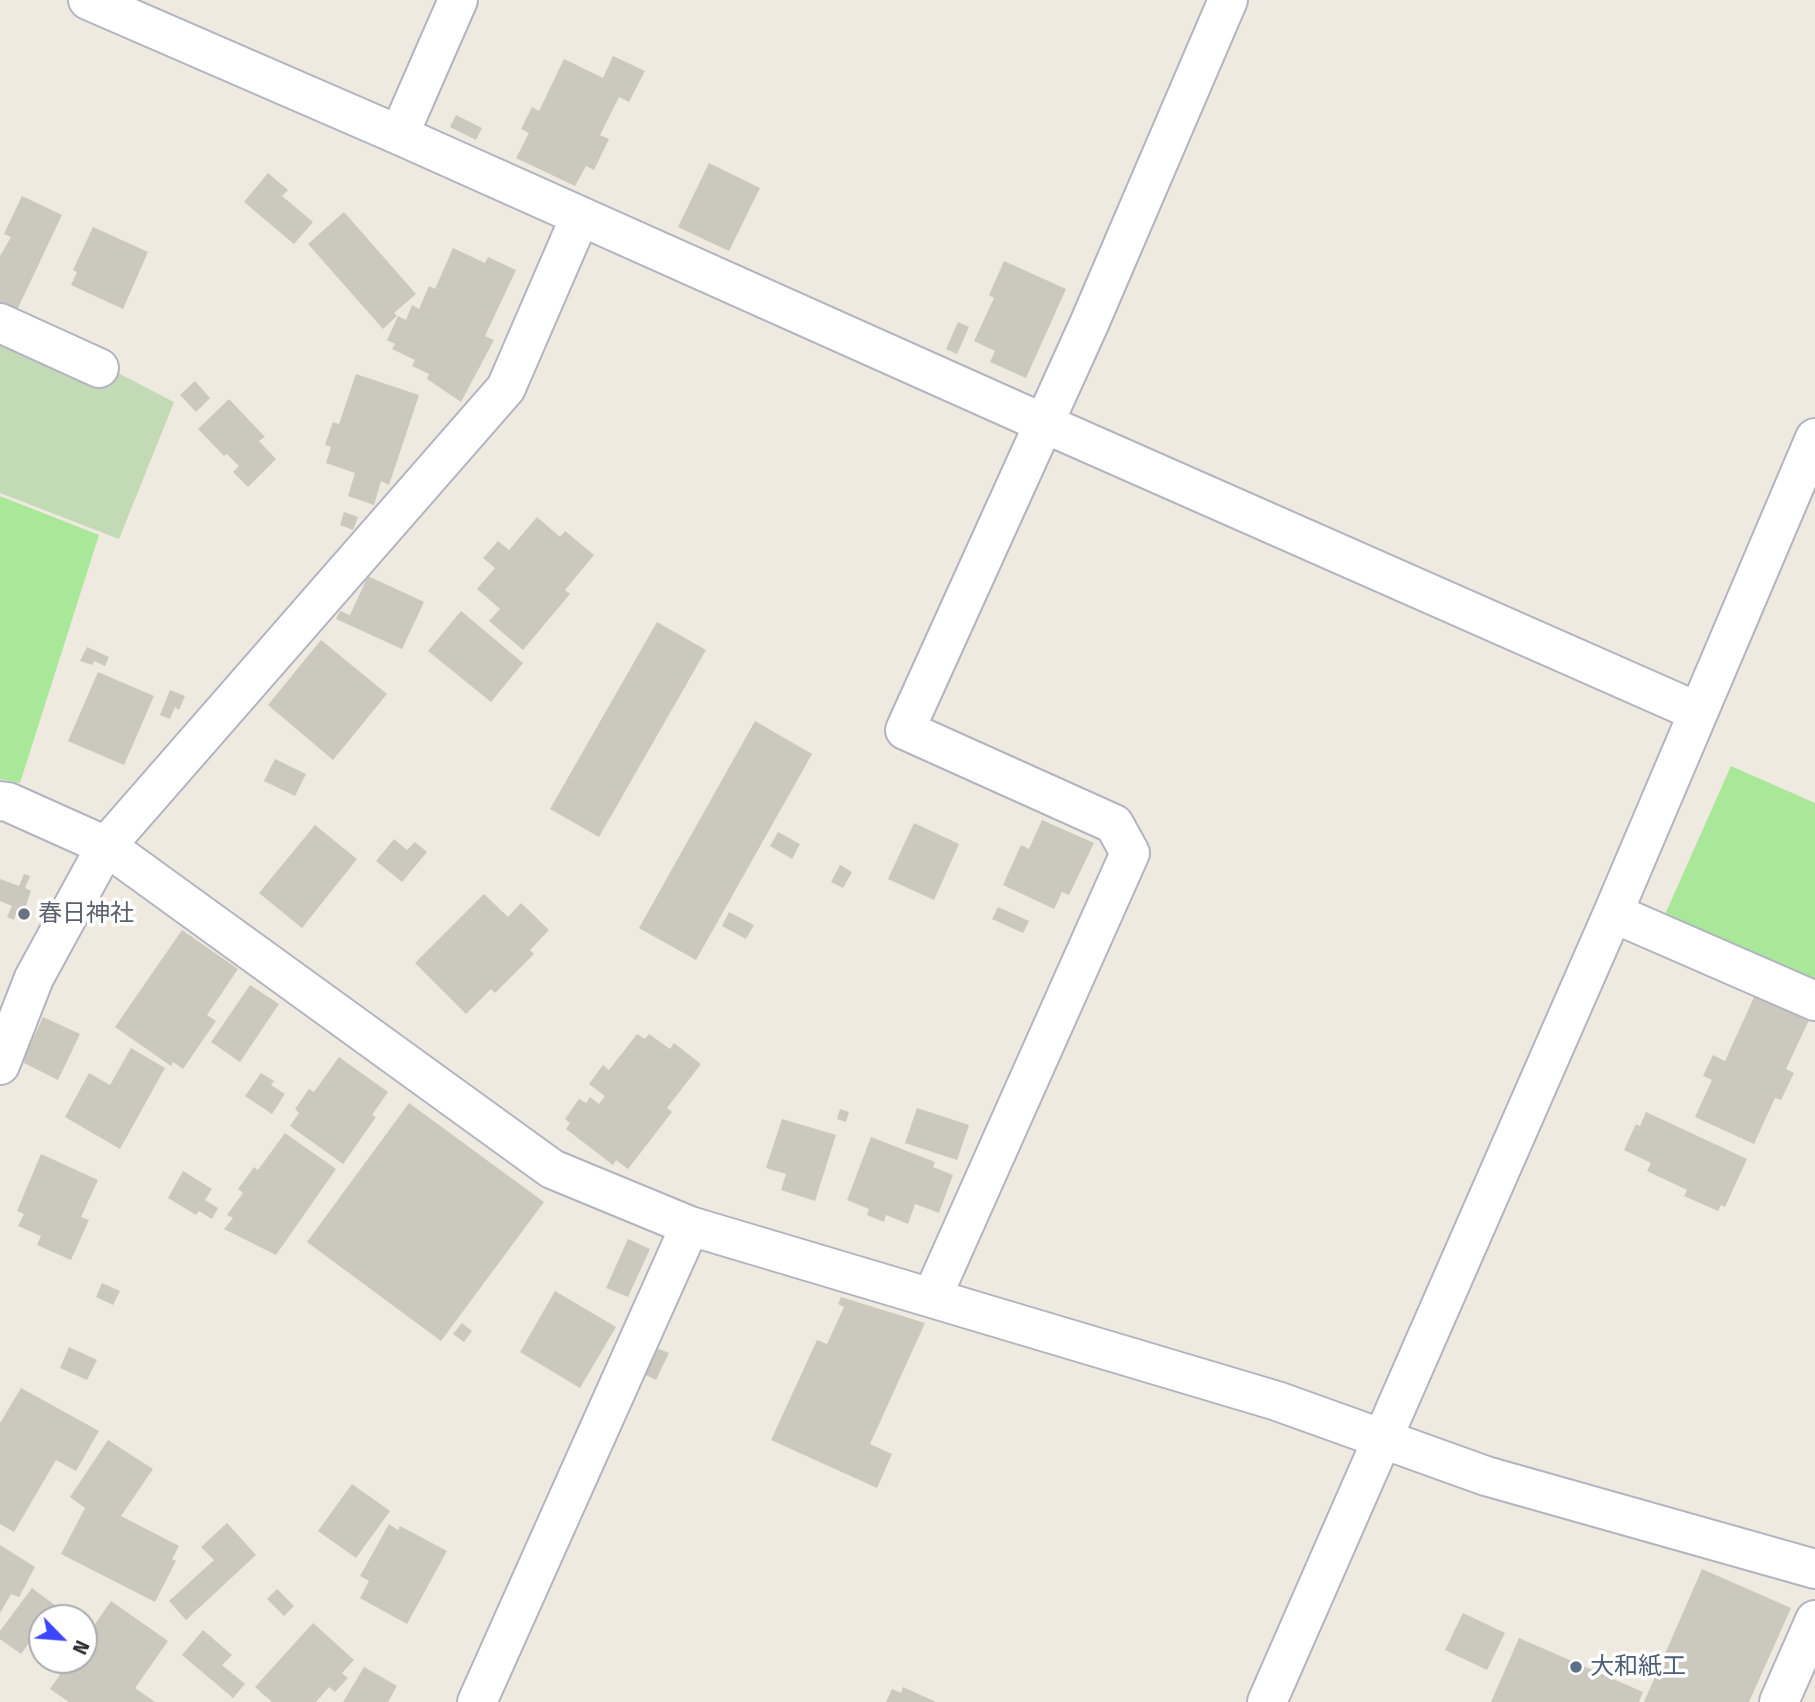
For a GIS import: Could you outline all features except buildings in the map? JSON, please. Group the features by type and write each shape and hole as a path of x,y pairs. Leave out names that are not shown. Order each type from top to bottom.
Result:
{"street":[{"path":"88,0 399,135 1044,424 1698,712"},
{"path":"399,135 458,0"},
{"path":"932,1297 1130,853 1114,824 905,730 1089,324 1228,0"},
{"path":"0,1065 33,978 106,846 446,460 506,388 580,217"},
{"path":"0,323 99,368"},
{"path":"1267,1702 1613,913 1815,438"},
{"path":"0,801 8,802 106,846 552,1169 690,1226 1278,1401 1486,1476 1815,1569"},
{"path":"1613,913 1815,1001"},
{"path":"477,1702 690,1226"},
{"path":"1779,1702 1815,1620"}],"green space":[{"path":"0,336 116,372 174,402 119,539 0,493"},
{"path":"0,496 99,535 20,783 0,779"},
{"path":"1731,766 1815,803 1815,986 1663,919"}],"place":[{"name":"春日神社","path":"24,914"},
{"name":"大和紙工","path":"1576,1667"}]}
